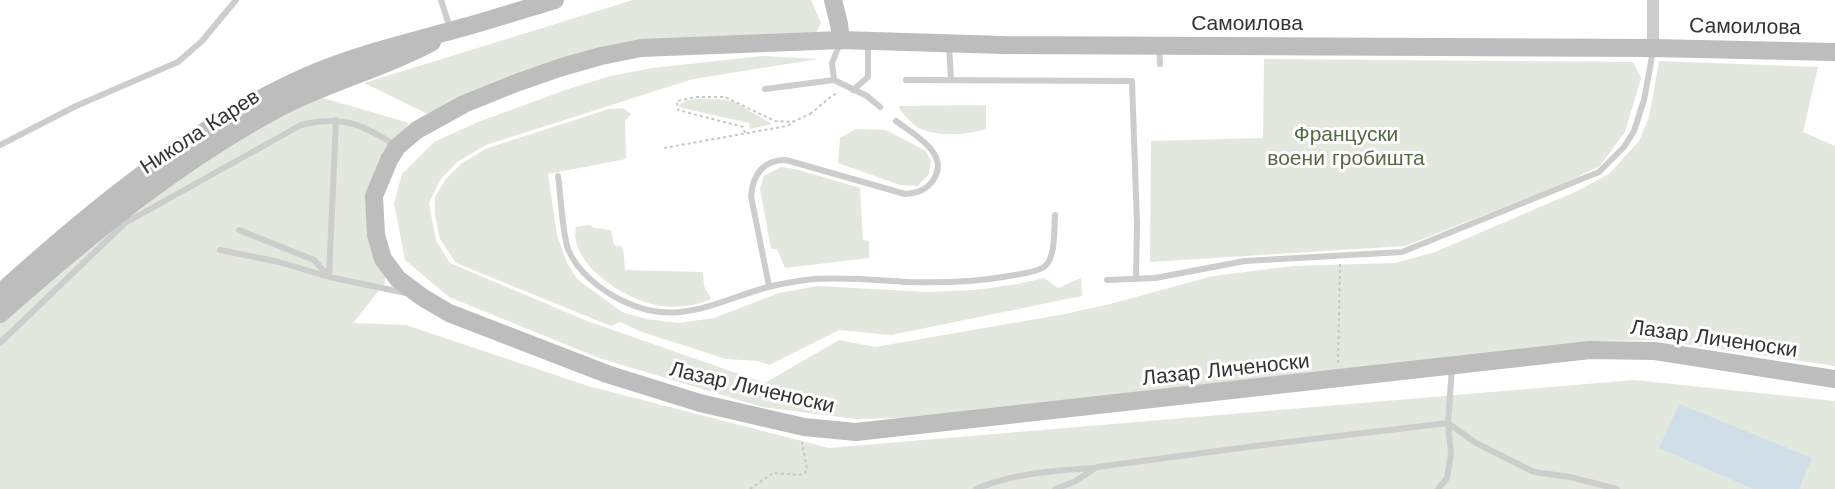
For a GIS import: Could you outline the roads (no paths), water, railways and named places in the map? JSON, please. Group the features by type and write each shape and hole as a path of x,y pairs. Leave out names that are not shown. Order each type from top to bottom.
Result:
{"street":[{"name":"Никола Карев","path":"0,293 70,231 149,169 248,106 306,76 341,63 400,43 451,31 555,0"},
{"path":"833,0 840,24 841,40"},
{"path":"1653,0 1653,48"},
{"name":"Никола Карев","path":"0,314 72,251 123,211 246,126 280,107 333,83 409,55 451,31"},
{"name":"Самоилова","path":"841,40 949,43 1159,55 1653,48 1835,52"},
{"name":"Лазар Личеноски","path":"841,40 641,48 601,56 516,83 464,104 417,130 397,147 388,160 374,196 376,235 383,259 398,279 449,313 628,380 700,403 804,427 846,431 868,431 1338,380 1590,350 1622,349 1674,353 1835,379"}],"lane":[{"path":"0,145 76,106 178,62 201,41 236,0"},
{"path":"441,0 451,31"},
{"path":"834,80 832,63 841,40"},
{"path":"854,90 868,77 868,41"},
{"path":"949,43 951,79"},
{"path":"1107,280 1155,278 1245,261 1402,252 1599,172 1624,147 1634,131 1644,100 1653,48"},
{"path":"765,89 834,80 880,107"},
{"path":"906,80 1132,81 1137,224 1136,279"},
{"path":"0,343 125,223 301,125 321,120 336,120 375,132 397,147"},
{"path":"330,277 336,120"},
{"path":"769,286 751,196 757,173 771,162 786,160 905,194 923,190 937,172 936,156 896,121"},
{"path":"558,176 568,247 574,261 596,284 624,302 657,312 708,308 769,286 790,282 838,278 929,282 979,280 1034,271 1043,267 1049,260 1053,244 1055,215"},
{"path":"239,230 314,260 330,277"},
{"path":"220,250 422,297"},
{"path":"1438,489 1447,478 1450,454 1448,423 1452,366"},
{"path":"976,489 996,480 1016,475 1097,468 1448,423 1476,443 1534,472 1570,477 1617,489"},
{"path":"1055,489 1074,482 1097,468"}],"park label":[{"name":"Француски воени гробишта","path":"1346,147"}]}
